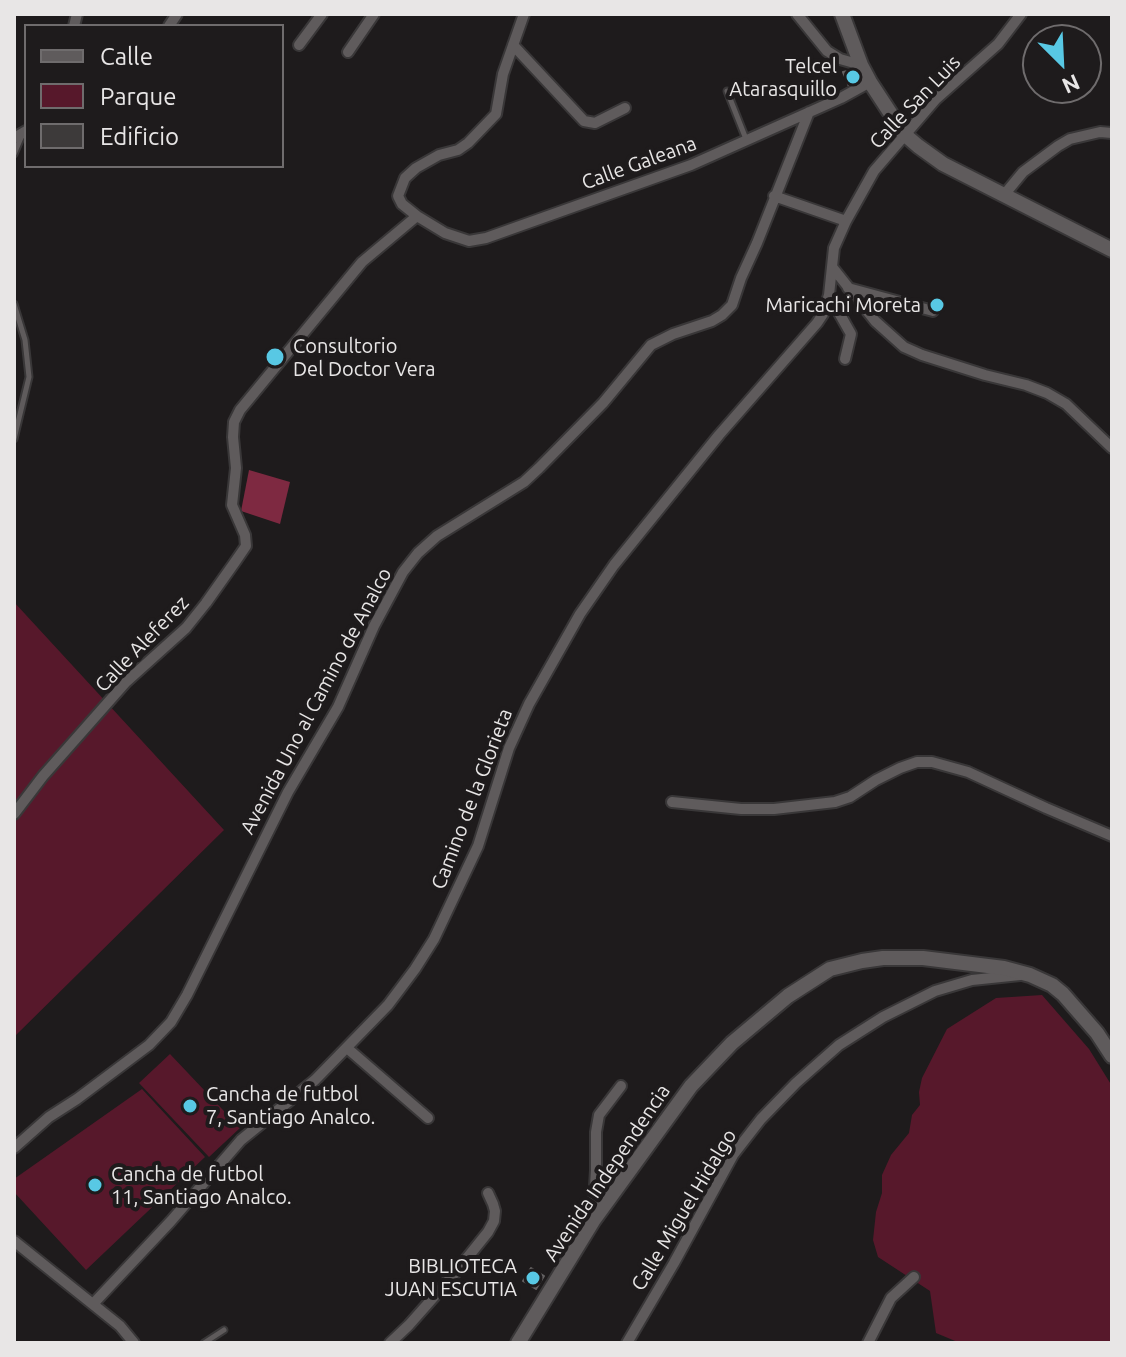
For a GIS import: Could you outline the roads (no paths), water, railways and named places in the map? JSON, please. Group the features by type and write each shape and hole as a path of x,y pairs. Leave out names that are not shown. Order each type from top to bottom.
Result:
{"street":[{"path":"299,45 322,14"},
{"path":"348,52 374,14"},
{"path":"417,216 402,204 398,196 405,178 428,160 458,150 468,143 496,114 503,74 524,14"},
{"path":"797,14 827,51 840,59 861,65"},
{"path":"842,14 861,65 904,134 943,164 1112,250"},
{"path":"1008,32 1011,14"},
{"name":"Calle San Luis","path":"833,268 834,248 874,171 936,99 998,44 1021,14"},
{"path":"513,45 584,121 595,123 625,108"},
{"name":"Calle Galeana","path":"417,216 445,233 469,241 486,238 691,165 870,82"},
{"name":"Avenida Uno al Camino de Analco","path":"14,1148 49,1117 149,1045 171,1022 288,792 338,707 374,626 403,572 418,553 437,536 524,482 603,403 651,345 712,321 732,305 809,112"},
{"path":"1004,195 1023,172 1070,139 1100,132 1112,133"},
{"path":"774,196 846,221"},
{"name":"Calle Aleferez","path":"14,814 43,776 126,682 186,628 246,546 245,535 232,505 236,468 234,422 240,410 362,262 417,216"},
{"path":"833,268 875,321 904,347 1047,393 1066,404 1112,448"},
{"name":"Camino de la Glorieta","path":"93,1304 241,1140 315,1080 388,1005 415,969 434,939 478,846 509,748 524,715 580,614 614,565 719,435 817,323 829,295 833,268"},
{"path":"848,288 933,311"},
{"path":"829,295 851,334 845,359"},
{"path":"672,802 774,809 835,802 850,797 900,768 917,762 932,762 968,772 1112,836"},
{"name":"Avenida Independencia","path":"518,1343 593,1221 691,1086 732,1043 788,996 830,969 883,958 923,958 1004,968 1030,975 1063,994 1097,1033 1112,1056"},
{"name":"Calle Miguel Hidalgo","path":"627,1343 733,1155 761,1119 796,1083 839,1045 883,1017 935,991 972,980 1030,975"},
{"path":"347,1048 428,1118"},
{"path":"593,1221 599,1115 621,1086"},
{"path":"390,1343 488,1232 495,1211 488,1193"},
{"path":"14,1241 120,1326 134,1343"},
{"path":"868,1343 891,1298 914,1277"}],"lane":[{"path":"727,91 746,139"},
{"path":"14,154 22,132"},
{"path":"14,304 25,340 29,377 14,439"},
{"path":"204,1343 224,1330"}],"place":[{"name":"Telcel Atarasquillo","path":"853,77"},
{"name":"Maricachi Moreta","path":"937,305"},
{"name":"Consultorio Del Doctor Vera","path":"275,357"},
{"name":"Cancha de futbol 7, Santiago Analco.","path":"190,1106"},
{"name":"Cancha de futbol 11, Santiago Analco.","path":"95,1185"},
{"name":"BIBLIOTECA JUAN ESCUTIA","path":"533,1278"}]}
